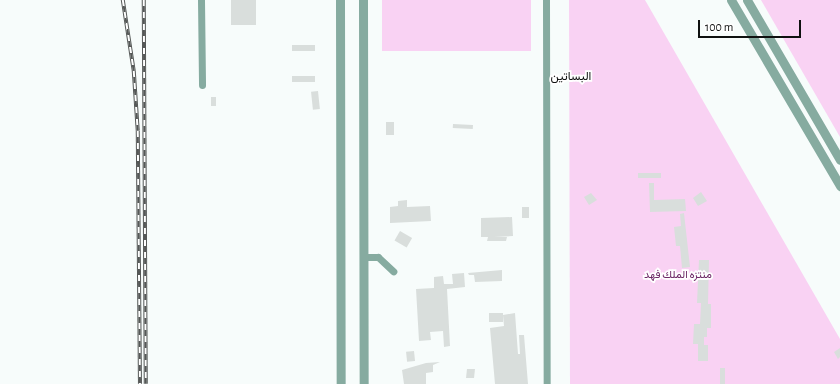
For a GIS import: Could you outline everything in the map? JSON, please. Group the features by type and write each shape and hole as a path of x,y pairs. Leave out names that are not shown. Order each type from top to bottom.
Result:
{"street":[{"path":"201,0 202,85"},
{"path":"340,0 341,384"},
{"path":"362,0 364,384"},
{"path":"546,0 547,384"},
{"path":"731,0 840,186"},
{"path":"747,0 840,160"},
{"path":"808,131 820,124"},
{"path":"364,257 378,257 393,271"}],"green space":[{"path":"382,0 531,0 531,51 382,51"},
{"name":"منتزه الملك فهد","path":"569,0 645,0 840,339 840,384 570,384"},
{"path":"761,0 840,0 840,137"}],"building":[{"path":"231,0 256,0 256,25 231,25"},
{"path":"292,45 315,45 315,51 292,51"},
{"path":"292,76 315,76 315,82 292,82"},
{"path":"318,91 320,109 313,110 311,92"},
{"path":"211,97 216,97 216,106 211,106"},
{"path":"386,122 394,122 394,135 386,135"},
{"path":"453,124 473,125 473,129 453,128"},
{"path":"638,173 661,173 661,178 638,178"},
{"path":"649,183 654,183 654,200 685,199 686,211 650,212"},
{"path":"701,192 707,201 698,206 693,198"},
{"path":"591,193 597,200 589,205 584,197"},
{"path":"407,200 407,207 430,206 431,221 390,223 390,207 398,206 398,201"},
{"path":"522,207 529,207 529,218 522,218"},
{"path":"684,213 690,267 682,268 680,246 676,246 674,227 681,226 680,214"},
{"path":"512,217 513,236 494,237 507,237 506,241 487,241 488,237 481,237 481,218"},
{"path":"400,231 412,238 407,248 394,241"},
{"path":"699,260 709,260 708,304 711,304 711,328 707,328 707,337 704,337 704,345 708,345 708,361 698,361 698,344 693,344 694,324 700,324 701,303 697,303"},
{"path":"502,270 502,281 475,282 474,275 469,275 468,273"},
{"path":"464,273 465,287 447,289 450,346 444,347 443,331 430,332 431,340 419,341 416,289 434,288 434,277 443,276 444,284 453,284 452,274"},
{"path":"489,313 503,313 503,322 489,322"},
{"path":"515,313 518,354 520,354 519,335 524,335 528,384 495,384 490,328 504,326 503,315"},
{"path":"840,348 840,357 838,359 834,352"},
{"path":"414,351 415,361 407,362 406,352"},
{"path":"440,362 433,365 433,372 426,373 426,384 404,384 402,370 426,363"},
{"path":"720,368 725,368 725,384 720,384"},
{"path":"467,369 475,369 474,378 466,378"}],"railway":[{"path":"123,0 134,71 138,131 140,384"},
{"path":"144,0 146,384"}],"district":[{"name":"البساتين","path":"571,77"}]}
